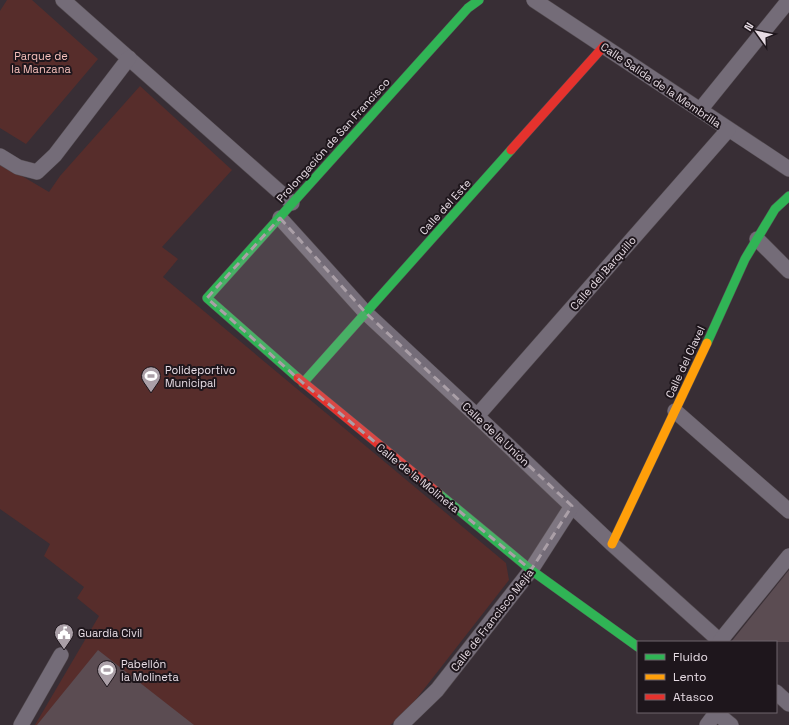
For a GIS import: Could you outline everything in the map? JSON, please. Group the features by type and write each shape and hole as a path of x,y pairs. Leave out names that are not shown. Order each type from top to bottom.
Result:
{"street":[{"path":"64,0 292,203"},
{"name":"Prolongación de San Francisco","path":"206,298 280,218 468,8 478,0"},
{"name":"Calle Salida de la Membrilla","path":"534,0 789,169"},
{"path":"700,110 789,0"},
{"name":"Calle del Este","path":"303,383 604,46"},
{"path":"0,156 18,167 37,172 55,155 129,58"},
{"name":"Calle del Barquillo","path":"477,416 728,130"},
{"name":"Calle del Clavel","path":"612,544 745,259 775,210 789,196"},
{"name":"Calle de la Unión","path":"280,218 366,313 612,544 721,641"},
{"path":"757,240 789,272"},
{"name":"Calle de la Molineta","path":"206,298 303,383 531,570 637,646"},
{"path":"675,411 789,511"},
{"name":"Calle de Francisco Mejía","path":"401,725 437,690 531,570 572,506"},
{"path":"721,641 789,556"},
{"path":"21,725 61,655"},
{"path":"777,693 789,704"},
{"path":"707,725 715,713"},
{"path":"717,713 731,725"}],"highlighted area":[{"path":"280,218 366,313 572,506 531,570 303,383 207,298"}],"green space":[{"name":"Parque de la Manzana","path":"7,0 32,0 98,59 26,144 0,128 0,11"},
{"name":"Polideportivo Municipal","path":"140,86 232,170 162,247 178,259 163,277 506,563 509,580 403,716 390,725 35,725 99,616 77,598 84,587 44,556 50,544 0,509 0,163 49,192 60,176"}],"building":[{"path":"789,570 789,642 732,641"},
{"name":"Pabellón la Molineta","path":"98,650 194,725 37,725"}],"traffic: fast":[{"path":"298,378 207,298 468,8 479,0"},
{"path":"303,383 511,150"},
{"path":"707,343 745,259 775,209 789,196"},
{"path":"438,493 531,570 637,646"}],"traffic: slow":[{"path":"612,544 707,343"}],"traffic: jam":[{"path":"511,150 604,46"},
{"path":"298,378 438,493"}],"place":[{"name":"Polideportivo Municipal","path":"151,393"},
{"name":"Guardia Civil","path":"64,650"},
{"name":"Pabellón la Molineta","path":"107,687"}]}
